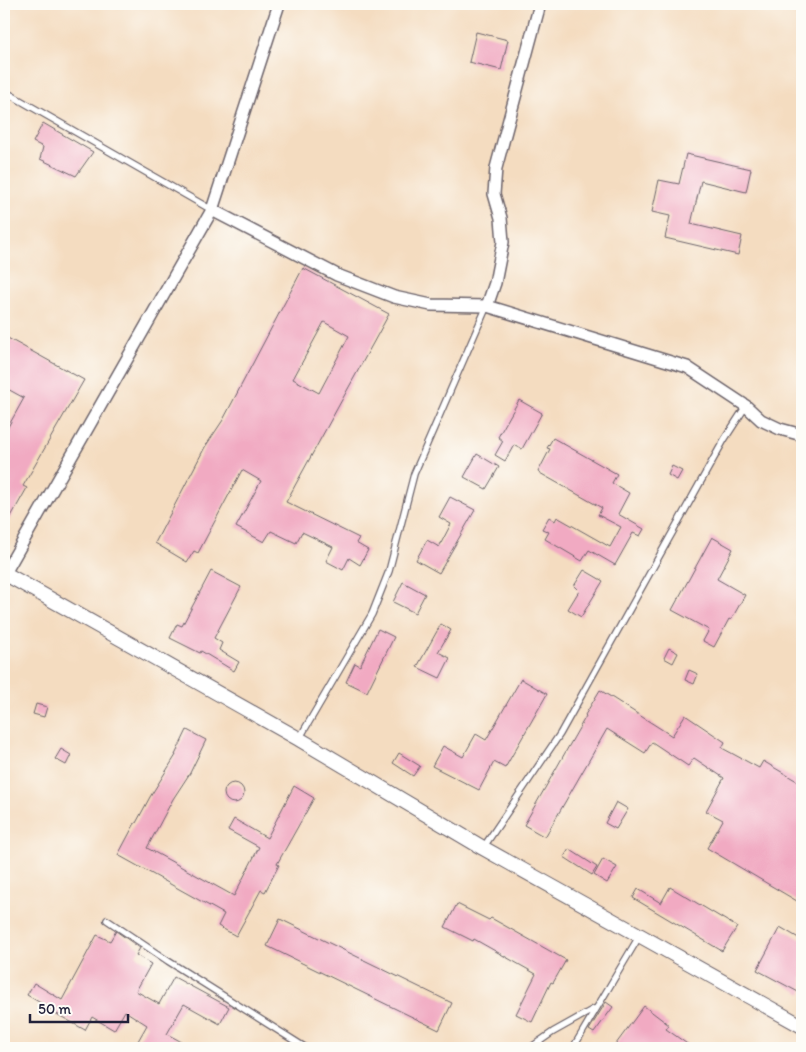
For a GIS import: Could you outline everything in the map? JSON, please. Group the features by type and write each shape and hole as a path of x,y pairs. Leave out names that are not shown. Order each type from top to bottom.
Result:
{"street":[{"path":"279,4 212,210 4,574 299,739 483,848 802,1026"},
{"path":"487,306 495,283 503,242 501,218 494,194 496,168 540,4"},
{"path":"212,210 337,275 394,297 431,305 487,306 687,367 746,406 761,420 780,429 802,435"}],"lane":[{"path":"4,9 6,4"},
{"path":"4,91 212,210"},
{"path":"299,739 372,614 389,572 414,474 487,306"},
{"path":"483,848 560,734 724,440 746,406"},
{"path":"107,920 306,1048"},
{"path":"573,1048 640,935"},
{"path":"530,1048 553,1032 596,1008"}],"building":[{"path":"476,32 508,40 501,70 469,62"},
{"path":"43,123 93,152 76,176 40,159 43,147 33,142"},
{"path":"686,154 751,169 746,192 701,181 691,224 742,236 738,255 665,238 670,216 652,212 659,180 679,184"},
{"path":"303,268 389,314 286,502 359,538 356,543 368,550 360,565 349,558 343,570 326,561 333,547 302,532 296,543 271,531 264,542 236,527 261,481 242,470 198,553 194,551 187,562 155,543 205,447 223,420","holes":["324,322 349,336 319,393 293,379"]},
{"path":"4,336 84,380 23,486 27,488 4,529 4,434 24,398 4,387"},
{"path":"519,400 542,413 522,449 514,445 505,461 495,455 503,441 498,437"},
{"path":"553,438 617,474 612,483 629,493 618,514 644,529 640,536 633,533 615,565 589,550 582,561 545,539 549,532 542,529 549,517 555,521 557,517 610,547 621,527 598,515 602,508 538,472 550,449 547,448"},
{"path":"477,454 499,467 486,489 464,477"},
{"path":"672,466 682,471 677,480 668,475"},
{"path":"450,497 475,510 439,573 416,560 427,540 439,547 451,524 439,517"},
{"path":"712,537 733,549 717,579 745,595 714,647 703,641 709,630 672,610"},
{"path":"584,570 603,581 581,617 568,609 579,591 574,586"},
{"path":"211,571 241,587 214,638 222,643 219,650 239,662 234,671 201,651 200,653 170,638 177,624 182,626"},
{"path":"403,582 425,594 415,613 393,602"},
{"path":"441,624 451,630 438,652 450,658 440,678 417,667"},
{"path":"378,629 394,637 367,692 346,682 355,663 360,666"},
{"path":"669,648 678,653 673,663 664,658"},
{"path":"689,670 698,674 694,684 685,680"},
{"path":"521,679 547,694 505,768 494,762 479,790 432,766 443,746 463,757 476,734 486,740"},
{"path":"600,690 672,736 685,715 725,742 722,748 759,768 763,761 802,784 802,904 707,848 723,820 706,811 724,778 694,758 688,766 652,742 645,753 607,729 545,837 524,825"},
{"path":"36,704 47,707 44,717 33,714"},
{"path":"187,730 206,740 190,773 173,799 147,848 234,896 259,847 228,830 234,819 267,838 294,786 314,798 277,864 279,865 265,892 261,890 236,936 218,926 224,914 118,855 176,755"},
{"path":"61,749 71,755 66,765 55,759"},
{"path":"399,753 420,766 413,776 393,763"},
{"path":"234,783 241,786 244,793 241,800 234,803 227,800 224,793 227,786"},
{"path":"616,802 628,809 616,829 605,823"},
{"path":"569,849 597,867 592,875 564,857"},
{"path":"603,859 617,867 607,883 594,875"},
{"path":"670,887 737,927 722,951 633,898 638,889 661,903"},
{"path":"457,904 489,920 491,918 566,960 553,983 551,982 532,1022 516,1014 536,974 474,939 473,941 445,927"},
{"path":"280,919 452,1003 439,1030 267,946"},
{"path":"780,927 802,940 802,994 757,970"},
{"path":"116,931 140,948 136,955 151,964 136,991 159,1004 174,977 229,1007 220,1024 184,1004 167,1034 193,1048 134,1048 147,1025 125,1011 114,1030 92,1017 85,1030 27,995 34,983 62,1000 97,935 110,941"},
{"path":"606,1002 613,1007 594,1033 589,1030"},
{"path":"644,1006 669,1025 666,1029 693,1048 613,1048"}]}
